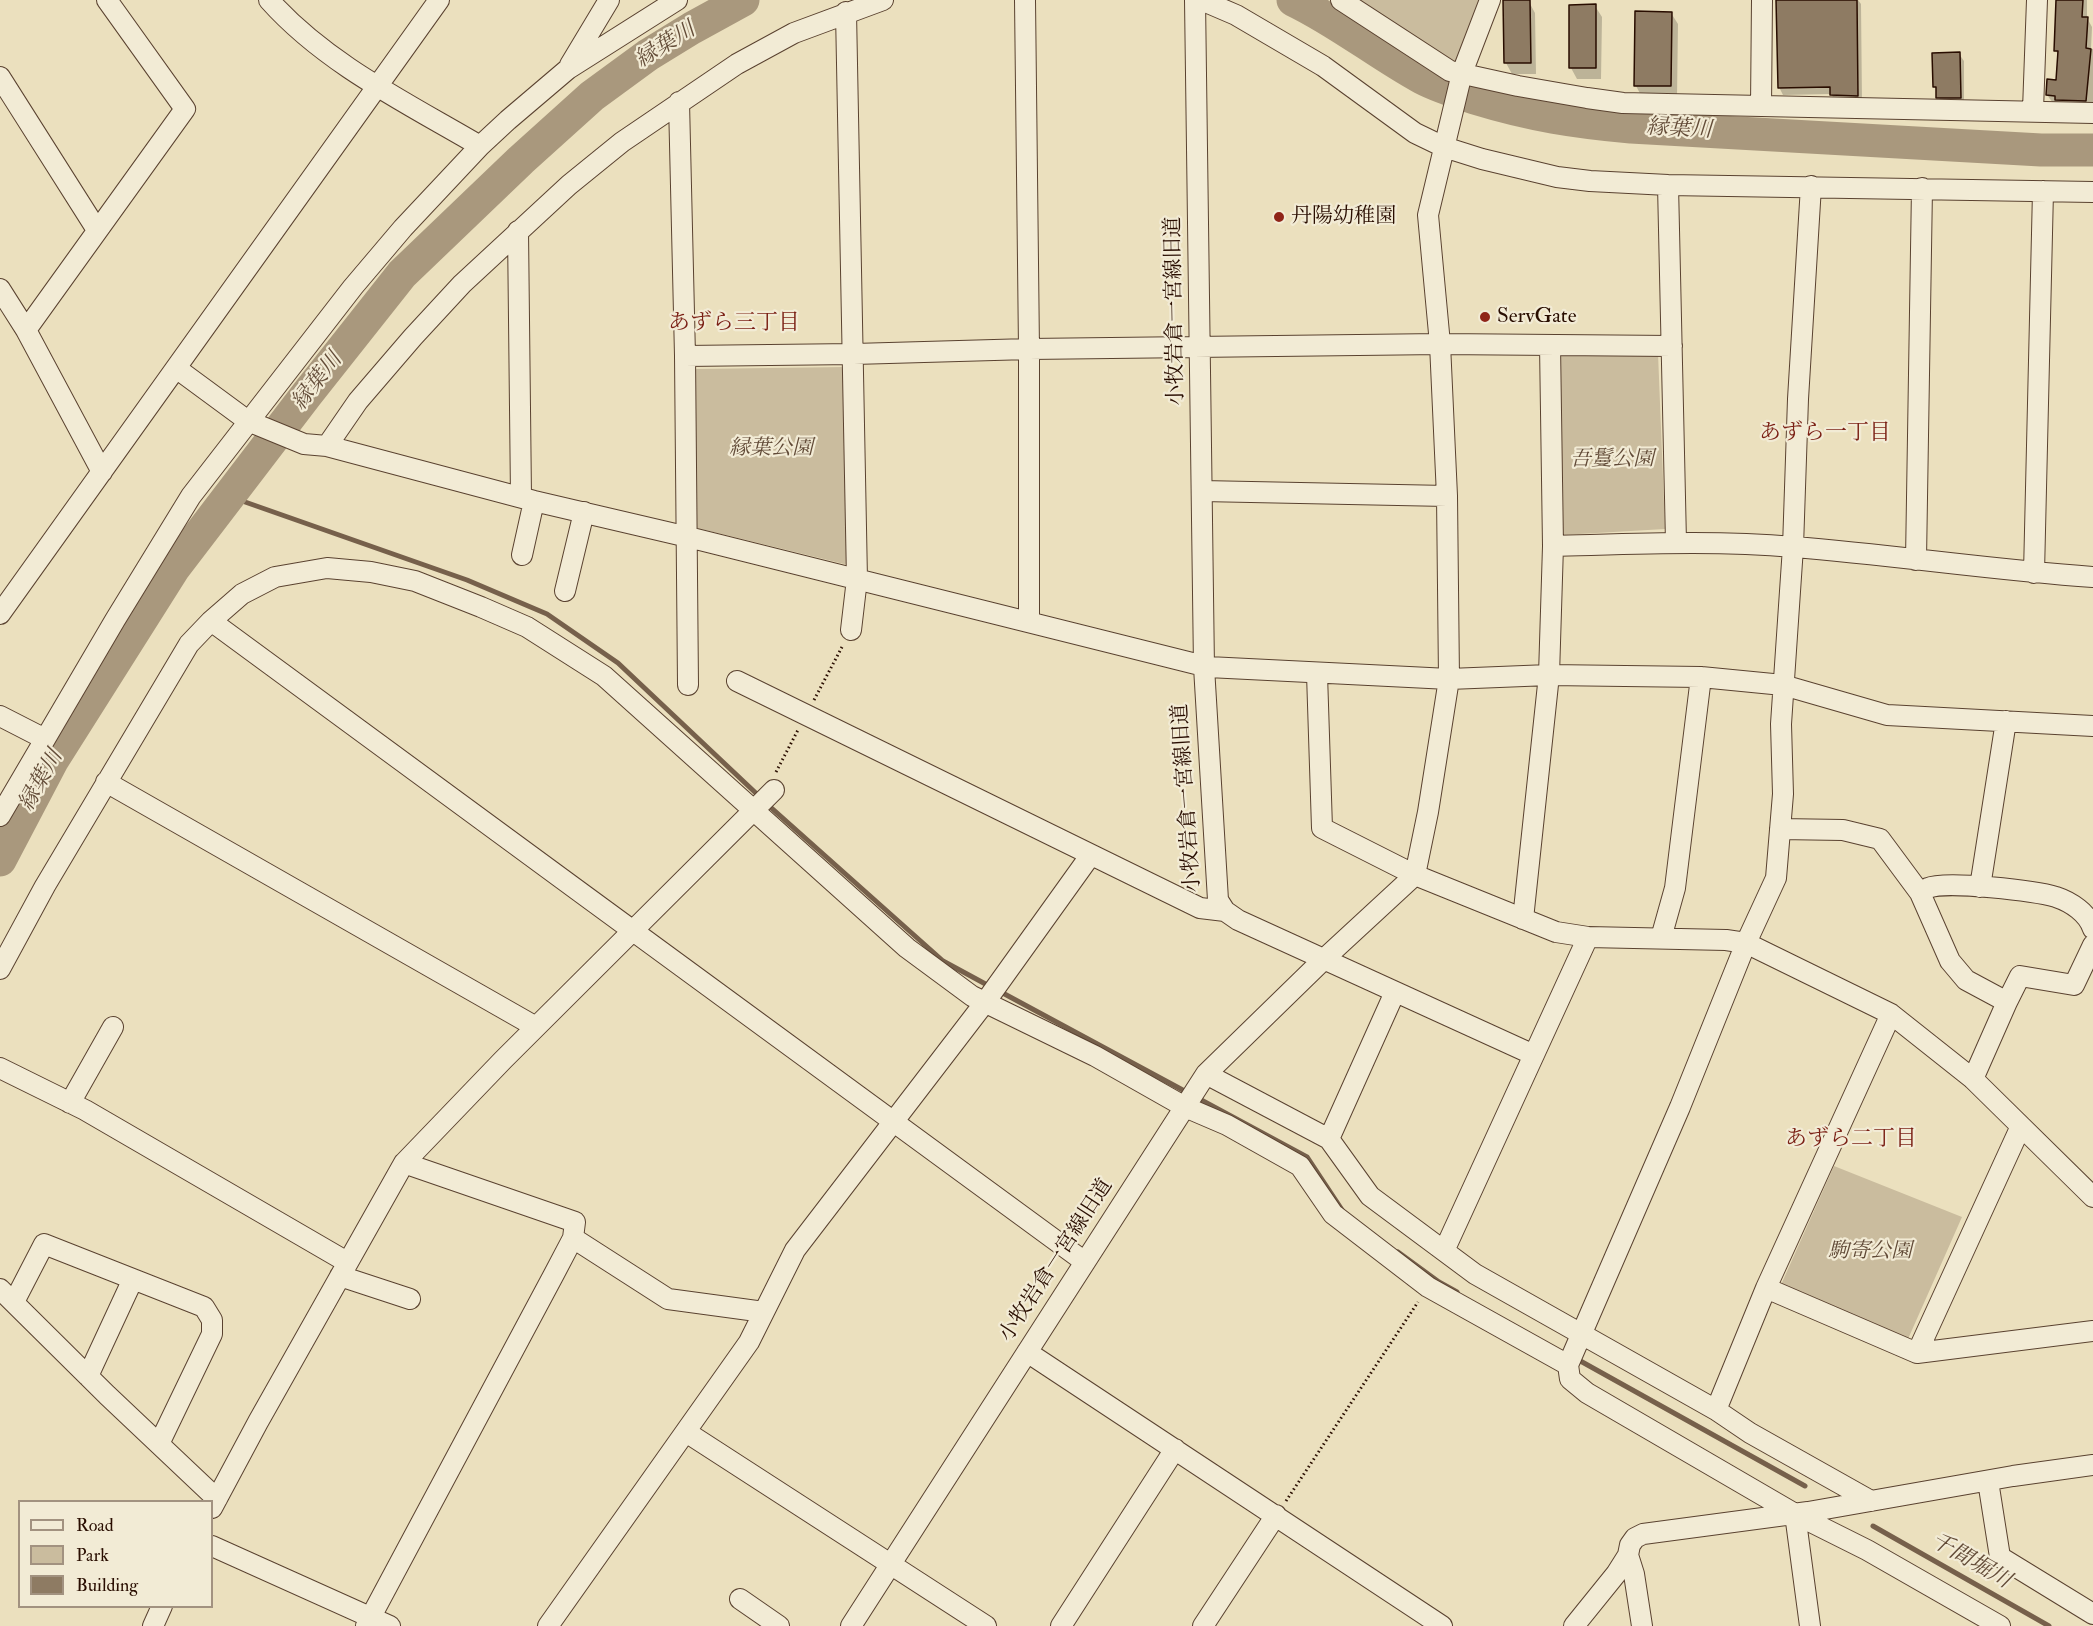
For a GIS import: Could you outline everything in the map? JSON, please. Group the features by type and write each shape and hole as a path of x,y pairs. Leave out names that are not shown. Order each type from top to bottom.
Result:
{"street":[{"path":"26,330 185,109 107,0"},
{"path":"269,0 315,44 378,86 480,146"},
{"path":"0,614 439,0"},
{"path":"568,69 609,0"},
{"path":"0,816 191,496 251,422 352,287 403,228 480,146 568,69 677,0"},
{"path":"327,446 358,400 462,284 518,231 613,150 679,102 737,64 794,33 883,0"},
{"path":"1025,0 1029,622"},
{"name":"小牧岩倉一宮線旧道","path":"856,1624 890,1563 1203,1079 1324,959 1238,920 1225,912 1218,900 1204,666 1196,0"},
{"path":"1200,0 1236,15 1285,42 1323,66 1415,133 1444,147 1482,159 1557,177 1668,185 2093,192"},
{"path":"1341,0 1461,78 1623,103 2093,113"},
{"path":"1491,0 1461,78 1428,215 1440,344 1447,496 1449,679 1428,812 1415,875 1324,959 1534,1055"},
{"path":"1761,106 1762,0"},
{"path":"2032,111 2037,0"},
{"path":"846,12 857,579 851,630"},
{"path":"0,77 97,230"},
{"path":"679,102 688,537 688,685"},
{"path":"1668,185 1676,542"},
{"path":"1811,186 1798,399 1793,547 1781,724 1783,794 1776,878 1746,944 1680,1107 1568,1364 1570,1380 1587,1393 1795,1514 1867,1550 1994,1624"},
{"path":"1916,560 1922,188"},
{"path":"2034,573 2043,191"},
{"path":"518,231 527,499 522,555"},
{"path":"0,289 26,330 102,472"},
{"path":"685,356 1440,344 1672,346"},
{"path":"1523,919 1549,675 1553,546 1550,345"},
{"path":"176,368 251,422 304,444 327,446 527,499 1204,666 1317,674 1449,679 1549,675 1701,677 1783,685 1887,715 2093,726"},
{"path":"1202,491 1447,496"},
{"path":"565,591 584,512"},
{"path":"1553,546 1676,542 1793,547 2034,573 2093,577"},
{"path":"0,969 45,886 189,644 211,621 242,594 275,577 327,568 371,572 415,581 527,627 604,676 756,809 907,948 972,996 992,993 1095,1056 1300,1166 1333,1214 1428,1287 1568,1364"},
{"path":"211,621 1085,1262"},
{"path":"1317,674 1322,828 1415,875 1556,933 1588,937 1726,940 1746,944 1892,1014 1973,1079 2093,1197"},
{"path":"1661,938 1675,888 1701,677"},
{"path":"737,681 1090,856 1200,908 1225,912"},
{"path":"0,716 45,739"},
{"path":"1980,887 2006,722"},
{"path":"106,782 536,1027"},
{"path":"214,1503 404,1163 633,929 773,791"},
{"path":"1780,828 1843,830 1880,839 1920,893 1950,961 1966,980 2007,1002"},
{"path":"548,1626 749,1342 795,1251 992,993 1090,856"},
{"path":"1920,893 1929,887 1957,885 2031,892 2057,898 2080,910 2093,929"},
{"path":"1444,1251 1588,937"},
{"path":"1973,1079 2020,976 2073,985 2092,951"},
{"path":"1329,1139 1395,992"},
{"path":"1716,1410 1766,1288 1892,1014"},
{"path":"70,1103 113,1027"},
{"path":"0,1068 70,1103 344,1269 410,1299"},
{"path":"1203,1079 1329,1139 1370,1196 1475,1274 1579,1338 1716,1410 1862,1503"},
{"path":"1917,1353 2021,1126"},
{"path":"368,1622 573,1239 575,1222 404,1163"},
{"path":"573,1239 668,1299 765,1312"},
{"path":"159,1444 212,1334 212,1320 204,1307 44,1244 7,1296 159,1444 211,1500"},
{"path":"88,1376 133,1280"},
{"path":"1766,1288 1917,1353 2093,1331"},
{"path":"1027,1352 1442,1626"},
{"path":"686,1432 986,1626"},
{"path":"1061,1626 1175,1449"},
{"path":"1574,1626 1628,1555 1630,1545 1635,1538 1643,1534 1795,1514 2093,1465"},
{"path":"1988,1481 2000,1557 2093,1614"},
{"path":"1795,1514 1810,1626"},
{"path":"1203,1626 1276,1515"},
{"path":"213,1546 368,1622 390,1626"},
{"path":"1628,1555 1634,1574 1642,1626"},
{"path":"740,1599 779,1626"},
{"path":"153,1626 161,1608"}],"path":[{"path":"1276,1515 1428,1287"}],"green space":[{"path":"1355,0 1482,0 1456,66"},
{"name":"吾鬘公園","path":"1560,353 1658,353 1665,529 1562,535"},
{"name":"縁葉公園","path":"845,367 848,565 697,528 695,369"},
{"name":"駒寄公園","path":"1834,1166 1962,1217 1908,1339 1780,1287"}],"building":[{"path":"1503,0 1530,0 1531,63 1504,63"},
{"path":"1776,0 1857,0 1858,96 1830,95 1830,87 1778,88"},
{"path":"2056,0 2083,0 2082,17 2088,17 2086,48 2091,49 2086,101 2055,100 2055,96 2046,95 2047,79 2056,80 2058,51 2054,51"},
{"path":"1596,4 1596,68 1569,68 1569,5"},
{"path":"1635,11 1672,12 1671,86 1634,86"},
{"path":"1960,52 1961,98 1936,98 1936,87 1933,87 1932,53"}],"waterway":[{"name":"縁葉川","path":"0,860 52,761 174,568 402,274 521,160 592,96 648,55 743,0"},
{"name":"縁葉川","path":"1293,0 1429,81 1497,105 1553,117 1631,127 2041,150 2093,150"},
{"path":"228,496 467,580 547,614 618,663 760,797"},
{"path":"767,804 943,961 991,987"},
{"path":"999,991 1307,1157 1342,1210"},
{"path":"1398,1252 1439,1282 1457,1292"},
{"path":"1575,1358 1805,1486"},
{"name":"千間堀川","path":"1873,1526 2049,1626"}],"place":[{"name":"丹陽幼稚園","path":"1279,217"},
{"name":"ServGate","path":"1485,317"}],"district":[{"name":"あずら三丁目","path":"734,324"},
{"name":"あずら一丁目","path":"1825,434"},
{"name":"あずら二丁目","path":"1851,1140"}]}
